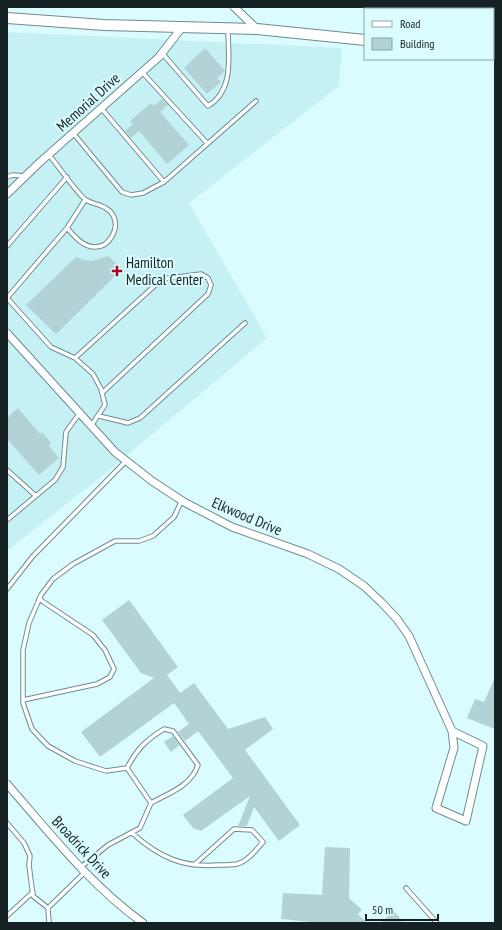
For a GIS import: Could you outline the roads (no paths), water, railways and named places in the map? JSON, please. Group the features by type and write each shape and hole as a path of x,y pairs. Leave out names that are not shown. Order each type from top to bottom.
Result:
{"main road":[{"path":"7,18 104,25 257,29 364,40"}],"street":[{"path":"234,7 257,29"},
{"name":"Memorial Drive","path":"7,194 11,188 162,53 183,26"},
{"name":"Elkwood Drive","path":"7,334 79,414 126,460 182,500 232,527 308,554 339,569 364,586 397,619 409,636 452,731 454,748 436,808 466,821 483,746 452,731"},
{"name":"Broadrick Drive","path":"7,784 83,869 109,895 143,923"}],"lane":[{"path":"162,53 208,106 216,101 228,78 228,29"},
{"path":"142,72 207,143"},
{"path":"73,133 122,192 131,195 143,194 164,182 256,101"},
{"path":"101,108 164,182"},
{"path":"49,155 85,200 108,209 113,215 116,226 112,236 103,244 95,247 77,239 67,228"},
{"path":"7,177 13,175 26,176"},
{"path":"7,246 67,177"},
{"path":"85,200 67,228 7,298 51,347 75,358 93,374 102,393 105,405 91,426"},
{"path":"75,358 162,279 201,274 208,278 211,285 208,294 102,393"},
{"path":"99,416 128,423 140,418 245,323"},
{"path":"7,520 55,480 63,467 66,432 79,414"},
{"path":"7,589 33,556 126,460"},
{"path":"7,470 36,496"},
{"path":"127,768 106,771 75,761 48,746 32,729 23,700 22,650 29,623 39,600 53,579 73,564 115,541 138,541 153,536 174,517 182,500"},
{"path":"23,700 97,684 110,677 114,669 105,650 93,635 39,600"},
{"path":"48,908 83,869 108,846 140,828 151,803 179,788 194,776 198,765 173,731 164,729 152,736 137,750 127,768"},
{"path":"127,768 151,803"},
{"path":"7,823 24,843 30,856 29,865 34,896 48,908 49,923"},
{"path":"132,833 151,850 177,862 203,867 238,864 252,855 263,842 252,830 234,829 194,865"},
{"path":"406,888 437,923"},
{"path":"7,916 33,892"}],"place":[{"name":"Hamilton Medical Center","path":"117,271"}]}
